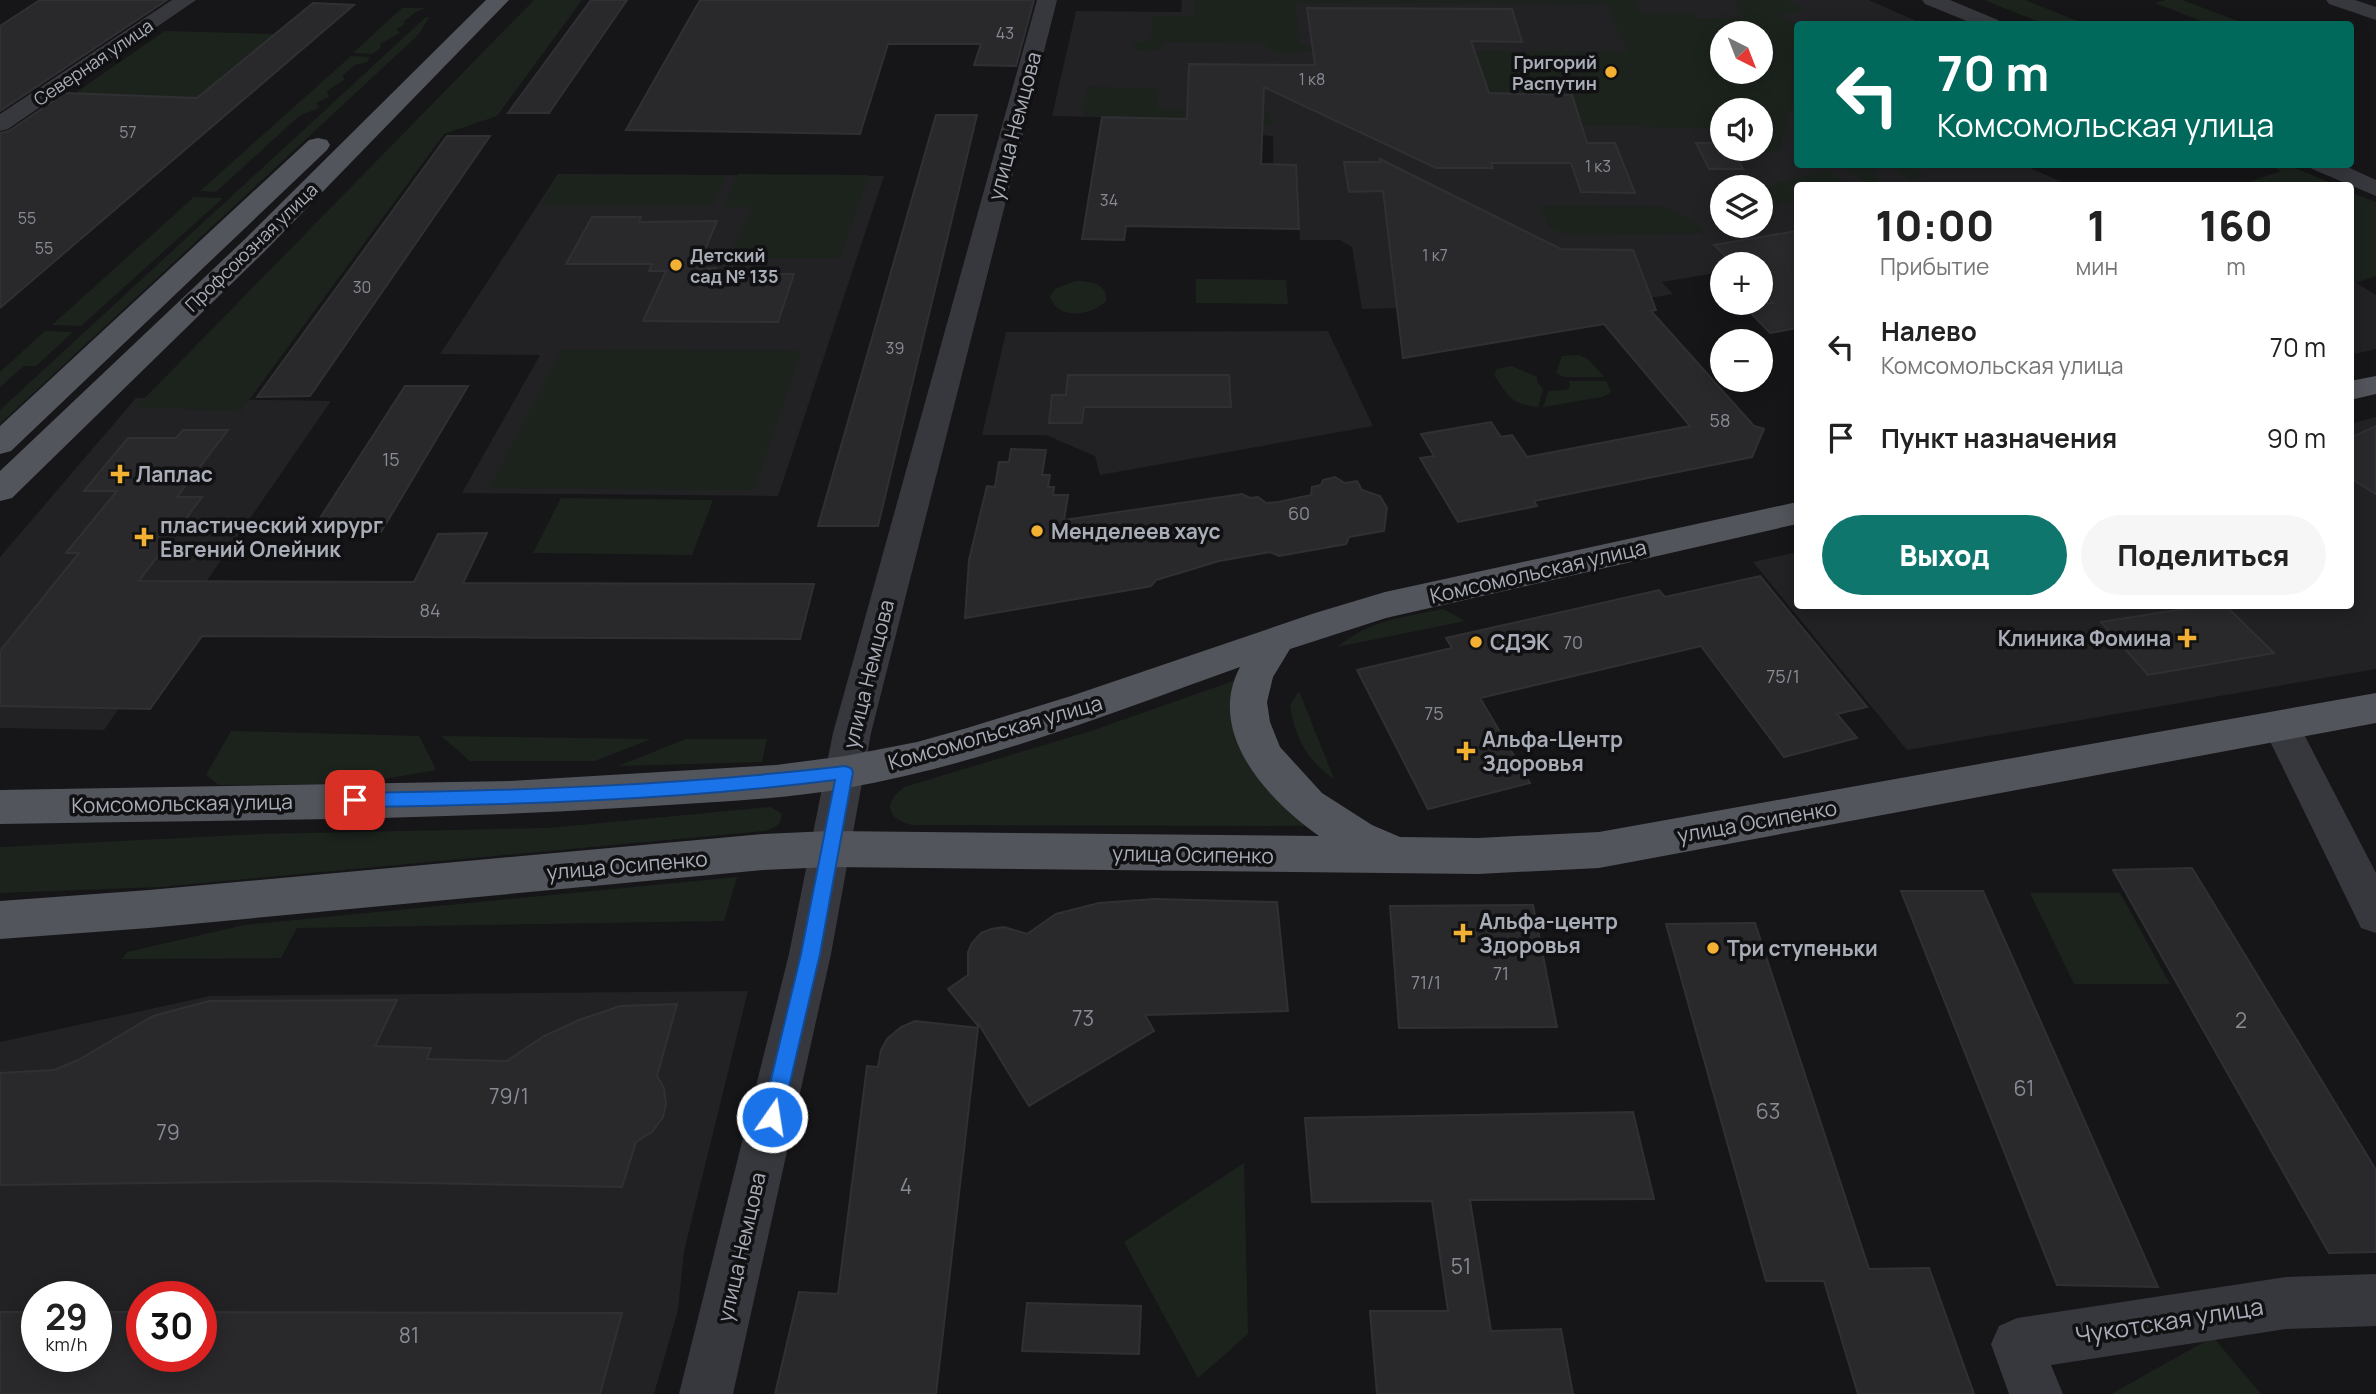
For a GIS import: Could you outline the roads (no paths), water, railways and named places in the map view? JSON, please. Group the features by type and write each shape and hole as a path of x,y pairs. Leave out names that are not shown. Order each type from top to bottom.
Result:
{"main road":[{"name":"Профсоюзная улица","path":"0,444 468,0"},
{"name":"Профсоюзная улица","path":"0,490 255,245 498,0"},
{"path":"2354,390 2376,385"},
{"name":"Комсомольская улица","path":"0,807 510,798 776,781 845,772 917,758 1082,709 1385,605 1794,514"},
{"path":"1277,640 1255,675 1247,701 1252,729 1265,756 1290,788 1319,813 1342,830 1398,856"},
{"name":"улица Осипенко","path":"0,920 163,908 763,852 830,849 1398,856 1478,856 1599,850 2376,708"}],"street":[{"name":"Северная улица","path":"0,124 186,0"},
{"name":"улица Немцова","path":"706,1394 810,954 852,733 1047,0"},
{"path":"1931,0 1984,21"},
{"path":"2336,0 2376,14"},
{"path":"2329,168 2376,189"},
{"path":"2282,727 2361,858 2376,915"},
{"name":"Чукотская улица","path":"2036,1394 2017,1344 2286,1303 2376,1300"}],"place":[{"name":"Григорий Распутин","path":"1611,72"},
{"name":"Детский сад № 135","path":"676,265"},
{"name":"Лаплас","path":"120,474"},
{"name":"Менделеев хаус","path":"1037,531"},
{"name":"пластический хирург Евгений Олейник","path":"144,537"},
{"name":"Клиника Фомина","path":"2187,638"},
{"name":"СДЭК","path":"1476,642"},
{"name":"Альфа-Центр Здоровья","path":"1466,751"},
{"name":"Альфа-центр Здоровья","path":"1463,933"},
{"name":"Три ступеньки","path":"1713,948"}]}
